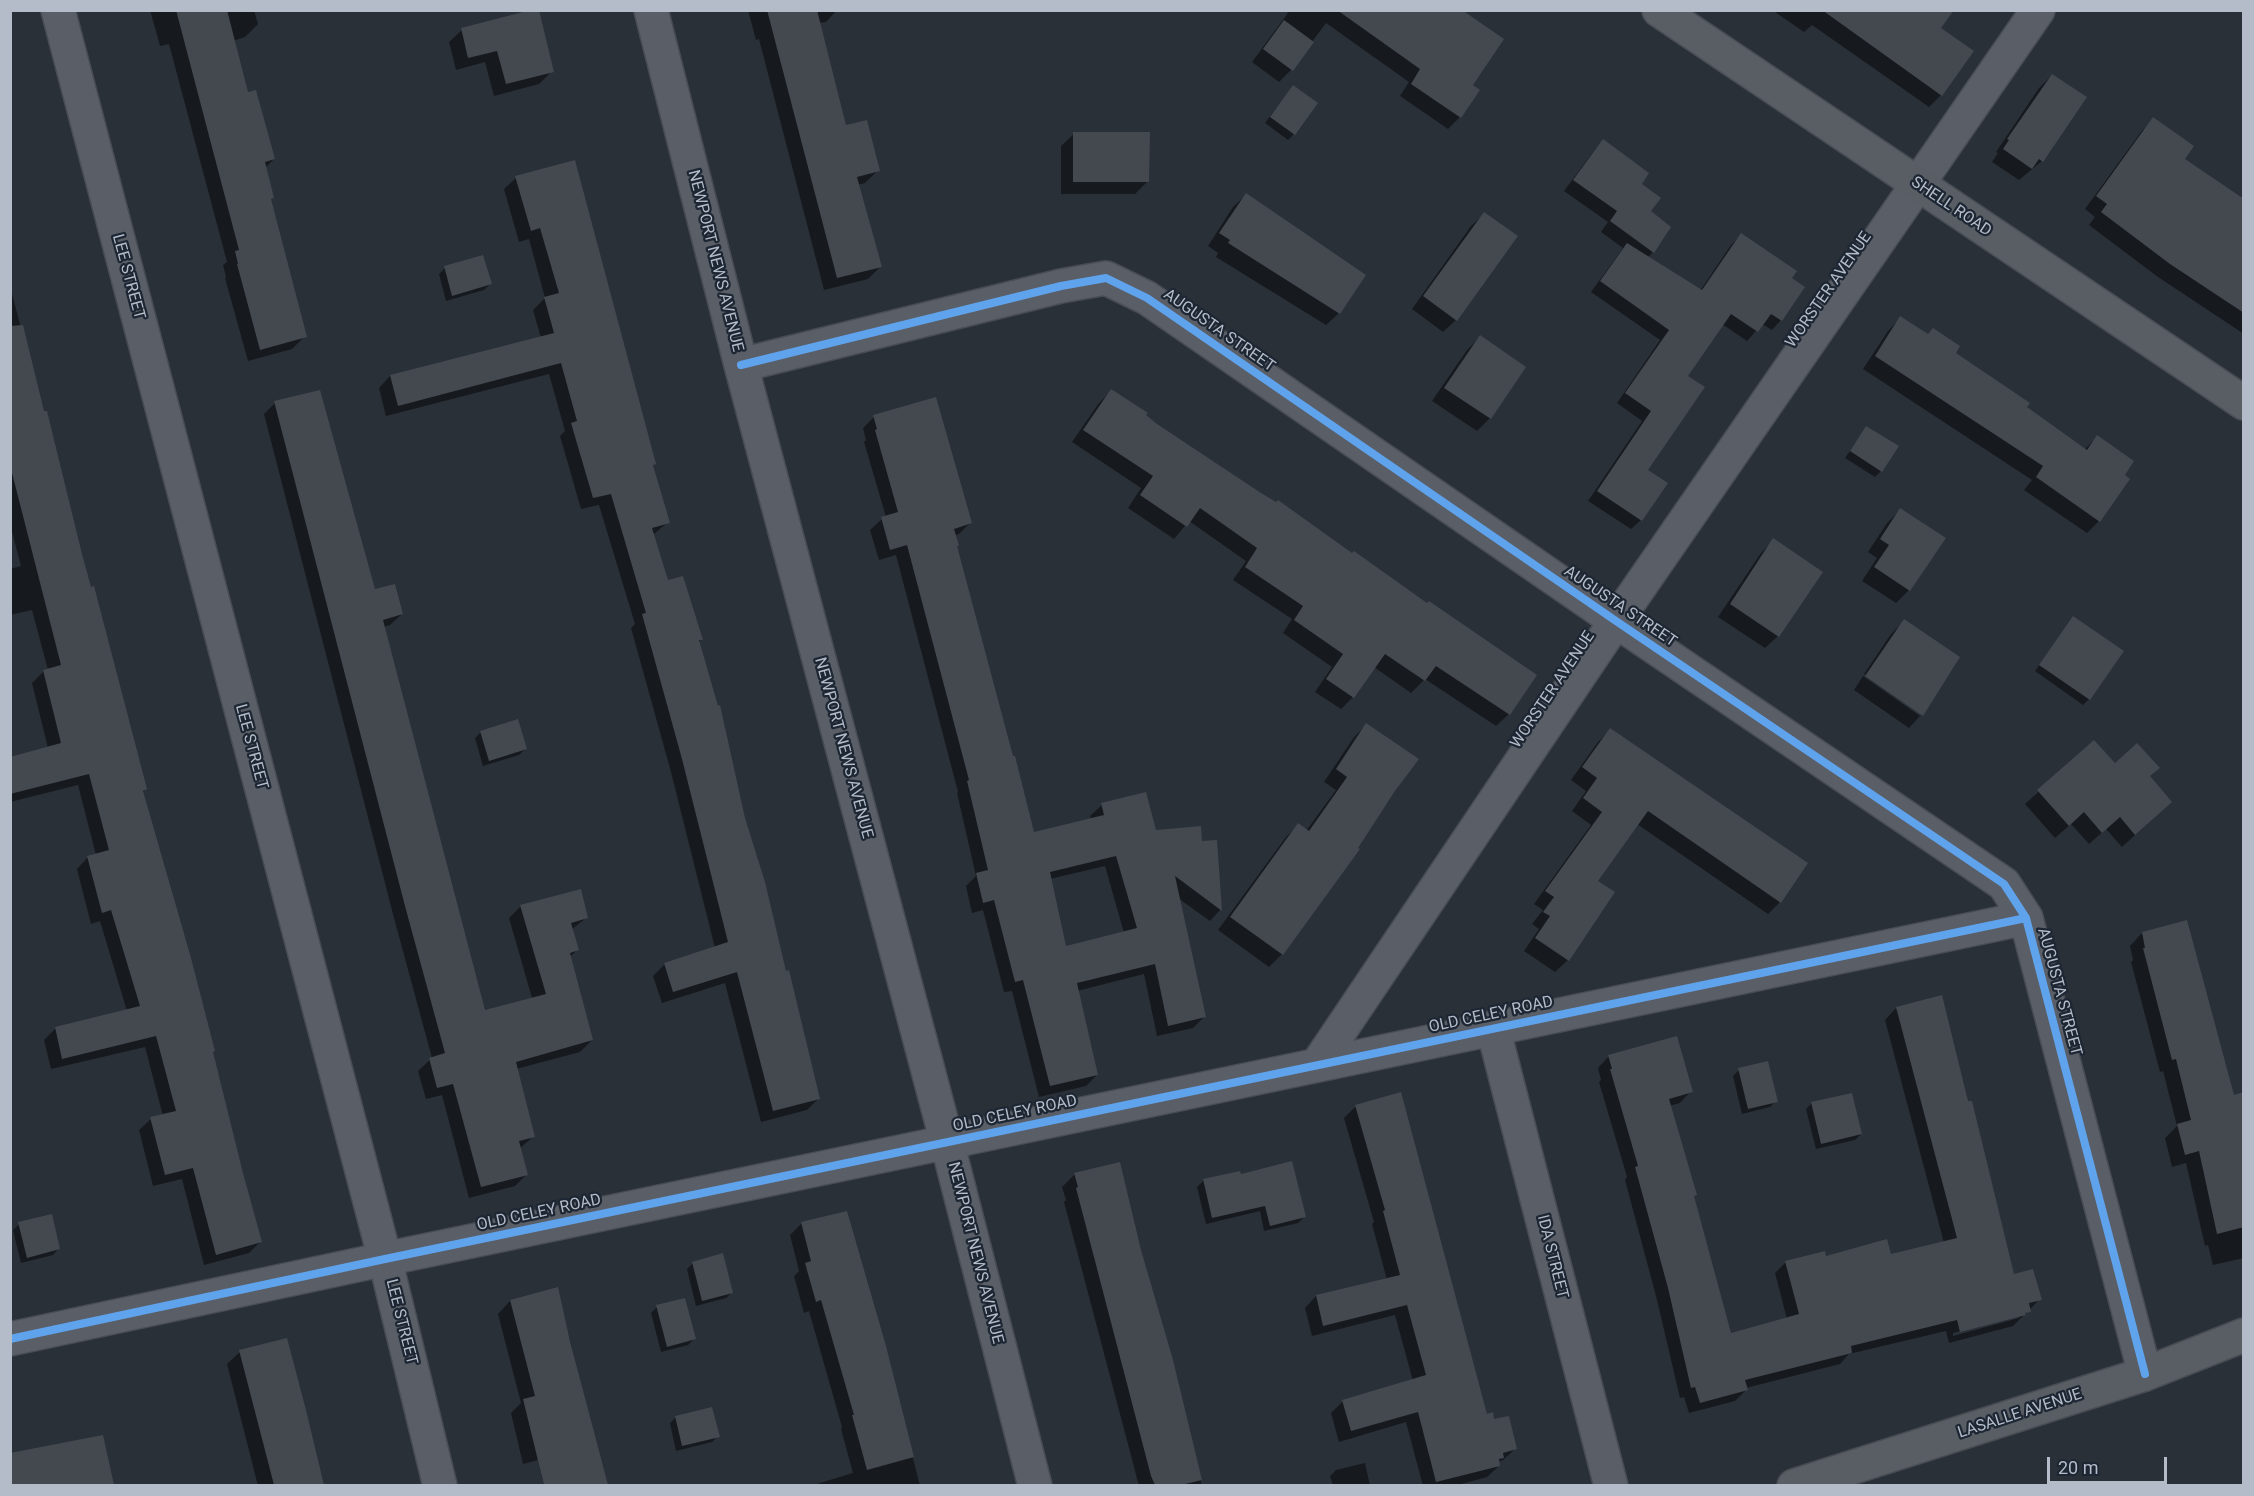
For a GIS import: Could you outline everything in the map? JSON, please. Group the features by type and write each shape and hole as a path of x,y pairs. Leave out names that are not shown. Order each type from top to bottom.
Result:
{"street":[{"name":"LEE STREET","path":"58,10 385,1259 440,1485"},
{"name":"NEWPORT NEWS AVENUE","path":"651,10 741,365 947,1142 1035,1485"},
{"name":"SHELL ROAD","path":"1659,10 2244,403"},
{"name":"WORSTER AVENUE","path":"1317,1065 1616,621 2038,10"},
{"name":"AUGUSTA STREET","path":"741,365 1060,286 1106,278 1147,298 1616,621 2004,884 2026,918 2145,1374"},
{"name":"OLD CELEY ROAD","path":"10,1339 2026,918"},
{"name":"IDA STREET","path":"1493,1028 1611,1485"},
{"name":"LASALLE AVENUE","path":"1794,1485 2145,1374 2244,1335"}],"building":[{"path":"176,10 227,10 248,92 256,90 275,159 265,162 274,198 271,199 307,337 260,350 237,264 235,251 239,250"},
{"path":"539,10 554,72 506,84 497,51 468,58 461,28"},
{"path":"767,10 817,10 846,125 867,120 880,171 857,177 882,267 837,278"},
{"path":"1337,10 1462,10 1504,39 1473,85 1480,90 1461,118 1411,84 1420,69"},
{"path":"1822,10 1954,10 1941,28 1974,51 1942,96"},
{"path":"1284,20 1314,42 1293,71 1263,49"},
{"path":"2052,74 2087,97 2043,162 2039,159 2032,169 2003,149 2009,140 2007,139"},
{"path":"1293,85 1318,103 1295,135 1270,117"},
{"path":"2153,117 2194,146 2185,159 2244,199 2244,313 2170,264 2101,212 2107,204 2096,196"},
{"path":"1073,132 1150,132 1149,182 1073,182"},
{"path":"1603,139 1649,173 1642,184 1661,198 1651,211 1671,227 1654,253 1610,221 1617,211 1573,180"},
{"path":"575,160 670,523 652,528 668,580 683,576 703,640 699,640 718,706 720,705 745,818 765,882 786,971 789,970 820,1099 773,1111 737,972 673,992 664,963 728,942 682,759 642,614 646,613 611,494 593,498 571,423 577,421 561,363 398,406 390,375 554,333 544,297 559,293 540,228 531,231 515,176"},
{"path":"1246,193 1366,275 1340,314 1228,243 1230,240 1219,233"},
{"path":"1484,212 1518,236 1457,321 1423,296"},
{"path":"1741,233 1797,271 1792,278 1805,287 1782,321 1771,314 1758,332 1731,314 1688,376 1705,387 1648,470 1668,483 1642,521 1597,491 1651,411 1625,393 1669,330 1600,281 1627,243 1702,290"},
{"path":"483,255 492,284 452,296 444,266"},
{"path":"1900,316 1928,334 1933,328 1960,346 1956,353 2030,403 2027,407 2087,450 2097,435 2134,461 2125,475 2130,479 2100,522 2036,477 2043,466 1875,356"},
{"path":"23,325 82,554 91,587 94,586 147,789 143,791 191,958 262,1242 216,1255 193,1168 165,1175 150,1117 176,1111 156,1036 62,1059 55,1027 140,1006 111,910 102,913 87,856 109,850 89,774 10,794 10,757 61,743 43,670 61,665 10,465 10,326"},
{"path":"1480,335 1526,367 1491,419 1444,388"},
{"path":"1111,389 1148,413 1146,415 1157,424 1261,493 1276,502 1278,500 1352,553 1354,551 1427,603 1429,601 1537,675 1510,715 1436,666 1425,681 1385,654 1354,698 1326,679 1343,654 1294,620 1303,606 1245,567 1257,548 1200,508 1187,527 1140,495 1153,476 1083,430"},
{"path":"320,390 375,589 395,584 403,614 383,620 485,1010 546,994 520,905 581,889 588,918 571,923 579,950 570,953 593,1040 516,1062 535,1137 519,1141 528,1175 481,1187 453,1084 437,1088 429,1058 445,1053 274,401"},
{"path":"936,397 972,523 954,529 959,546 957,546 1034,832 1104,815 1101,803 1146,792 1156,830 1201,826 1202,841 1217,840 1222,911 1175,876 1206,1017 1168,1026 1155,964 1077,983 1098,1075 1050,1086 1023,980 1015,982 994,900 983,903 976,873 988,870 967,781 969,780 907,545 890,550 881,517 898,512 875,430 877,429 873,415","holes":["1116,856 1137,928 1066,946 1050,872"]},
{"path":"1866,426 1899,446 1882,472 1850,451"},
{"path":"1900,508 1946,538 1910,591 1874,567 1889,545 1880,539"},
{"path":"1773,538 1823,572 1779,637 1730,604"},
{"path":"2073,616 2124,651 2090,700 2039,665"},
{"path":"1904,619 1960,657 1923,716 1865,676"},
{"path":"518,719 527,749 489,761 480,731"},
{"path":"1366,723 1419,759 1395,791 1358,848 1360,849 1283,955 1230,917 1298,823 1309,831 1347,777 1336,769"},
{"path":"1610,728 1808,863 1781,903 1648,811 1598,881 1615,892 1569,961 1535,938 1550,916 1543,912 1554,897 1545,891 1602,812 1583,798 1597,778 1582,767"},
{"path":"2094,740 2115,763 2137,743 2160,768 2150,776 2172,802 2135,835 2120,817 2102,833 2084,812 2069,826 2037,790"},
{"path":"2187,920 2234,1095 2244,1092 2244,1227 2217,1234 2199,1151 2185,1155 2177,1124 2191,1120 2176,1059 2172,1060 2143,948 2145,948 2142,932"},
{"path":"1942,995 1968,1101 1972,1101 2014,1274 2033,1269 2042,1300 2029,1303 2031,1312 2025,1313 2026,1315 1960,1332 1957,1320 1851,1346 1852,1353 1745,1380 1748,1390 1700,1403 1695,1387 1691,1388 1668,1288 1635,1167 1638,1166 1608,1055 1677,1036 1693,1092 1669,1099 1697,1195 1694,1196 1731,1333 1799,1314 1785,1261 1825,1251 1826,1256 1887,1239 1891,1254 1957,1238 1896,1007"},
{"path":"1768,1061 1778,1102 1748,1109 1738,1068"},
{"path":"1401,1092 1487,1414 1493,1412 1494,1419 1509,1416 1517,1449 1503,1453 1504,1458 1499,1459 1500,1466 1436,1482 1418,1412 1351,1431 1342,1400 1426,1375 1407,1305 1323,1326 1316,1295 1400,1275 1383,1211 1385,1210 1355,1105"},
{"path":"1852,1093 1862,1134 1821,1144 1811,1102"},
{"path":"1292,1161 1306,1217 1270,1226 1265,1206 1212,1218 1203,1179 1240,1171 1241,1174"},
{"path":"1120,1162 1141,1250 1173,1360 1202,1480 1181,1485 1155,1485 1151,1476 1076,1188 1078,1187 1074,1173"},
{"path":"847,1211 886,1346 914,1457 867,1470 852,1415 854,1415 821,1300 816,1302 805,1263 811,1261 801,1222"},
{"path":"52,1214 60,1249 27,1258 18,1222"},
{"path":"723,1253 733,1293 702,1301 692,1262"},
{"path":"558,1287 608,1485 544,1485 523,1399 535,1396 510,1300"},
{"path":"685,1298 696,1339 667,1347 656,1305"},
{"path":"287,1338 324,1485 274,1485 239,1350"},
{"path":"712,1407 720,1437 682,1446 675,1416"},
{"path":"103,1435 114,1485 10,1485 10,1453"}],"cycle path":[{"path":"741,365 1061,286 1106,278 1147,298 1616,621 2004,884 2026,918 2145,1374"},
{"path":"10,1339 2026,918"}]}
